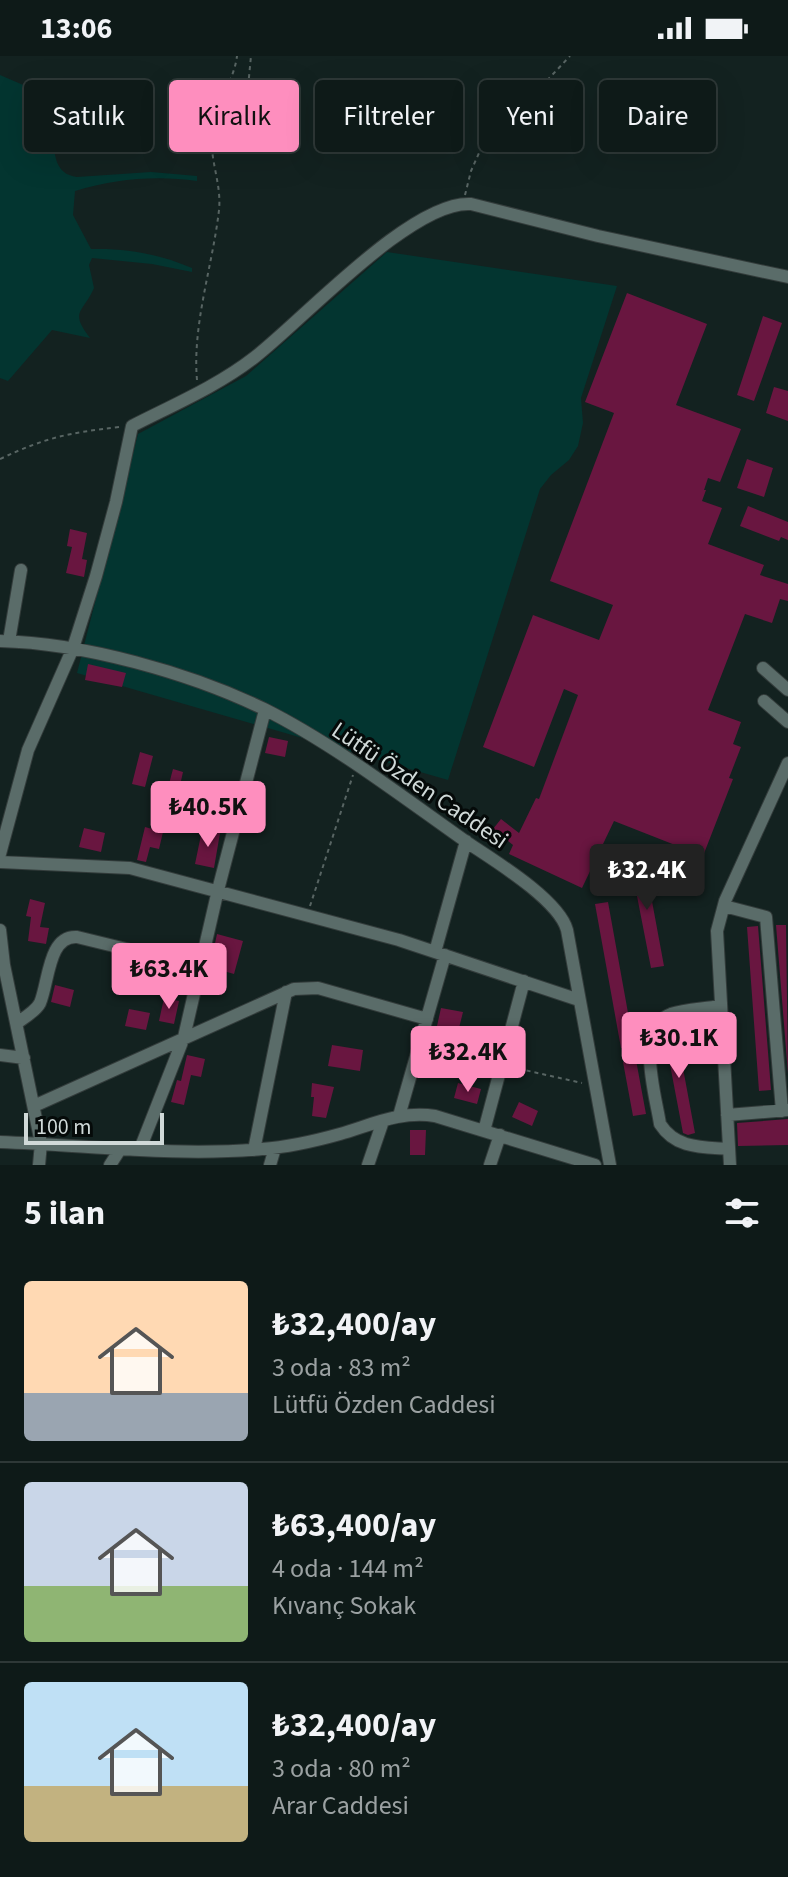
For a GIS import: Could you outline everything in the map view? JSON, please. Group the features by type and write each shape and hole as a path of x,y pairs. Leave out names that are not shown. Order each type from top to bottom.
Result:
{"street":[{"path":"0,854 28,750 73,648 106,540 132,426 200,392 253,358 353,269 387,243 442,209 463,204 788,277"},
{"path":"4,641 21,570"},
{"name":"Lütfü Özden Caddesi","path":"4,641 73,648 160,671 265,710 356,766 466,841 559,912 567,930 610,1165"},
{"path":"763,668 788,690"},
{"path":"764,701 788,722"},
{"path":"148,1165 144,1149 184,1037 265,710"},
{"path":"730,1165 716,940 724,906 788,763"},
{"path":"399,1116 427,1019 466,841"},
{"path":"0,862 130,868 440,954 579,1000"},
{"path":"724,906 766,917 785,1110 727,1115"},
{"path":"0,930 6,996 17,1023 41,1143 39,1165"},
{"path":"17,1023 39,1006 58,944 67,937 200,967"},
{"path":"484,1131 524,981"},
{"path":"34,1106 286,992 302,988 318,988 427,1019"},
{"path":"254,1150 286,992"},
{"path":"720,1006 667,1016 653,1033 649,1055 660,1124 667,1133 676,1141 690,1146 729,1149"},
{"path":"0,1055 24,1058"},
{"path":"0,1142 144,1149 254,1150 321,1139 399,1116 426,1114 595,1165"},
{"path":"368,1165 383,1121"},
{"path":"490,1165 500,1135"},
{"path":"110,1165 121,1148"},
{"path":"270,1165 275,1148"}],"path":[{"path":"229,80 237,56"},
{"path":"249,80 251,56"},
{"path":"463,204 467,181 479,153 570,56"},
{"path":"200,392 196,354 219,204 212,152"},
{"path":"0,459 35,442 59,435 132,426"},
{"path":"307,915 356,766"},
{"path":"502,1065 595,1086"}],"green space":[{"path":"0,75 24,85 24,152 54,152 64,172 77,177 151,172 197,176 197,181 135,179 75,191 73,215 91,249 155,256 192,268 192,272 92,258 89,265 94,288 79,317 90,338 52,330 8,381 0,378"},
{"path":"387,252 617,286 581,398 583,423 578,446 569,460 540,489 448,780 77,673 138,434 246,376"}],"building":[{"path":"627,293 707,324 676,405 741,429 720,482 708,478 704,490 702,501 722,508 708,544 764,565 760,575 788,584 788,601 780,599 772,623 745,614 708,710 741,722 733,744 741,747 729,778 733,779 703,856 614,821 582,888 509,854 513,845 493,829 501,819 519,833 536,798 539,799 578,695 564,689 534,767 483,747 533,615 599,640 613,605 550,581 614,413 585,402"},
{"path":"763,316 782,323 754,401 737,395"},
{"path":"774,387 788,391 788,421 766,413"},
{"path":"747,459 773,468 764,497 737,488"},
{"path":"748,506 788,522 788,540 781,537 779,541 740,526"},
{"path":"70,529 87,533 82,559 87,560 84,577 66,573 72,547 67,546"},
{"path":"88,664 126,673 122,687 85,680"},
{"path":"269,737 288,741 285,757 265,753"},
{"path":"140,752 153,756 145,787 132,784"},
{"path":"173,769 183,772 173,817 156,812 160,798 165,799"},
{"path":"145,827 163,832 159,849 150,847 146,862 137,860"},
{"path":"84,828 105,833 101,852 79,847"},
{"path":"202,830 220,833 214,868 195,864"},
{"path":"644,858 664,966 651,968 630,860"},
{"path":"30,899 45,903 40,927 49,928 46,944 28,941 31,917 26,916"},
{"path":"608,902 634,1046 621,1048 595,904"},
{"path":"776,925 786,925 788,1074"},
{"path":"758,926 771,1090 759,1091 747,927"},
{"path":"217,934 243,941 234,974 220,970 225,950 214,948"},
{"path":"55,985 74,990 70,1007 51,1002"},
{"path":"164,998 179,1001 174,1024 159,1021"},
{"path":"441,1008 463,1012 459,1028 437,1026"},
{"path":"129,1009 150,1013 146,1030 125,1026"},
{"path":"675,1025 695,1133 688,1135 683,1133 664,1033 666,1028"},
{"path":"332,1045 363,1050 360,1071 328,1066"},
{"path":"187,1055 205,1059 201,1077 191,1075 184,1105 171,1102 177,1080 181,1081"},
{"path":"636,1060 646,1114 633,1116 623,1062"},
{"path":"312,1083 334,1087 326,1118 312,1116"},
{"path":"458,1083 481,1089 477,1104 454,1098"},
{"path":"519,1102 538,1111 532,1126 512,1117"},
{"path":"788,1119 788,1145 738,1146 737,1123"},
{"path":"410,1130 426,1130 425,1155 410,1155"}]}
